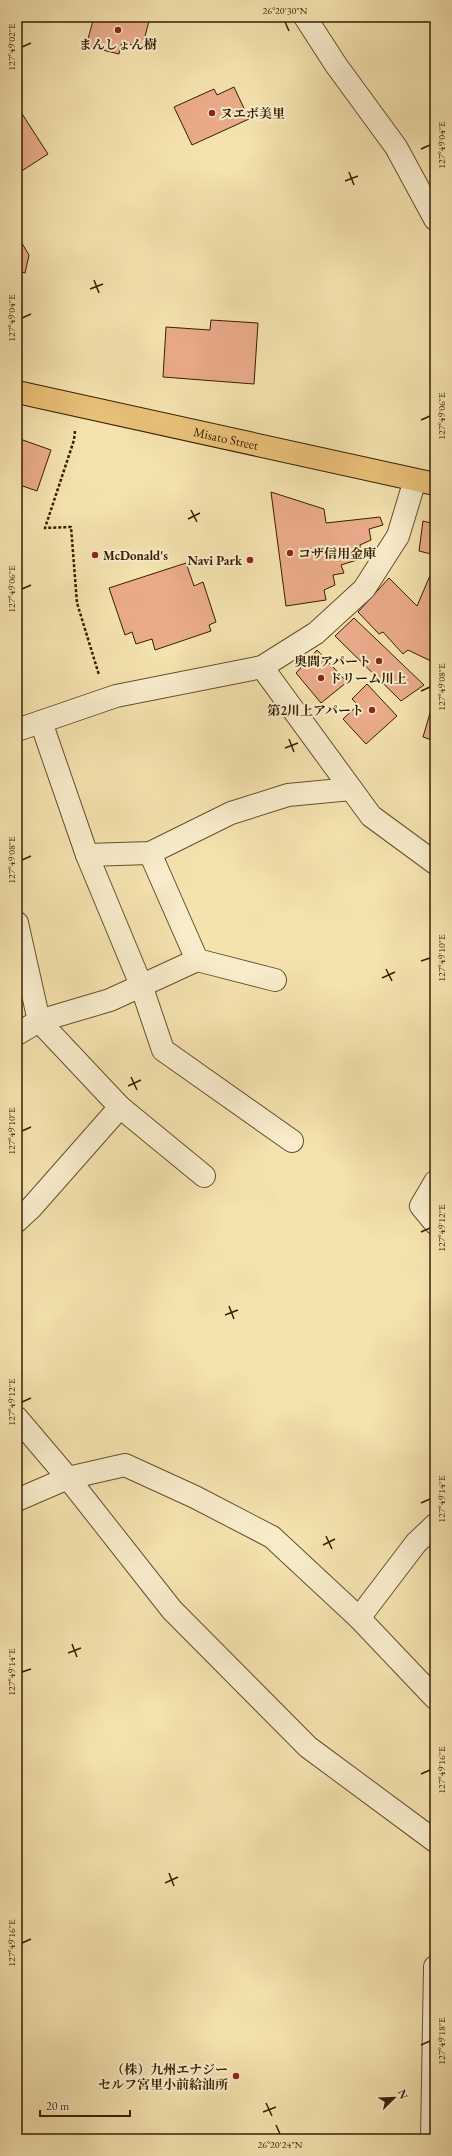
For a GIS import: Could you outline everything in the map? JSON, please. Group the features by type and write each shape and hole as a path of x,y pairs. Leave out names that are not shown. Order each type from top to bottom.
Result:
{"main road":[{"name":"Misato Street","path":"17,392 425,482"}],"street":[{"path":"305,17 336,65 396,147 435,219"},
{"path":"17,730 107,699 262,667 316,633 364,589 398,536 425,482"},
{"path":"262,667 371,816 435,863"},
{"path":"41,722 87,855 142,985 163,1050 292,1141"},
{"path":"87,855 150,853 231,813 288,795 351,790"},
{"path":"150,853 197,960"},
{"path":"17,923 39,1021 120,1107 204,1176"},
{"path":"17,1034 39,1021 110,1000 197,960 275,980"},
{"path":"17,1221 32,1208 120,1107"},
{"path":"435,1182 421,1206 435,1223"},
{"path":"17,1418 68,1478 172,1610 308,1748 435,1841"},
{"path":"17,1500 68,1478 125,1465 195,1497 272,1537 358,1618 435,1698"},
{"path":"358,1618 416,1543 435,1525"},
{"path":"432,2139 435,1967"}],"path":[{"path":"78,405 74,440 45,528 71,526 77,603 107,699"}],"building":[{"name":"まんしょん樹","path":"94,17 150,17 142,48 122,42 119,54 86,46"},
{"name":"ヌエボ美里","path":"234,87 249,119 192,145 174,107 214,89 217,95"},
{"path":"17,106 48,154 17,174"},
{"path":"17,235 29,255 25,273 17,271"},
{"path":"211,320 258,323 254,384 163,377 166,327 210,330"},
{"path":"17,438 51,450 37,491 17,484"},
{"path":"271,492 324,509 326,523 380,517 383,525 369,529 371,540 360,545 360,559 341,565 344,573 333,575 335,585 324,590 326,600 286,606"},
{"path":"423,521 435,524 435,555 419,551"},
{"path":"186,563 194,586 203,582 216,622 209,625 211,631 155,650 152,639 136,644 132,632 125,635 109,588"},
{"path":"435,564 435,657 433,662 408,650 403,654 383,632 379,634 358,612 389,578 417,606"},
{"name":"奥間アパート","path":"354,618 424,685 401,701 335,636"},
{"name":"ドリーム川上","path":"317,650 347,682 321,703 296,673"},
{"name":"第2川上アパート","path":"367,684 397,716 366,744 343,719 358,705 352,699"},
{"path":"435,696 435,741 423,737"}],"place":[{"name":"まんしょん樹","path":"118,30"},
{"name":"ヌエボ美里","path":"212,113"},
{"name":"コザ信用金庫","path":"290,553"},
{"name":"McDonald's","path":"95,555"},
{"name":"Navi Park","path":"250,560"},
{"name":"奥間アパート","path":"379,661"},
{"name":"ドリーム川上","path":"321,678"},
{"name":"第2川上アパート","path":"372,710"},
{"name":"（株）九州エナジー セルフ宮里小前給油所","path":"236,2076"}]}
